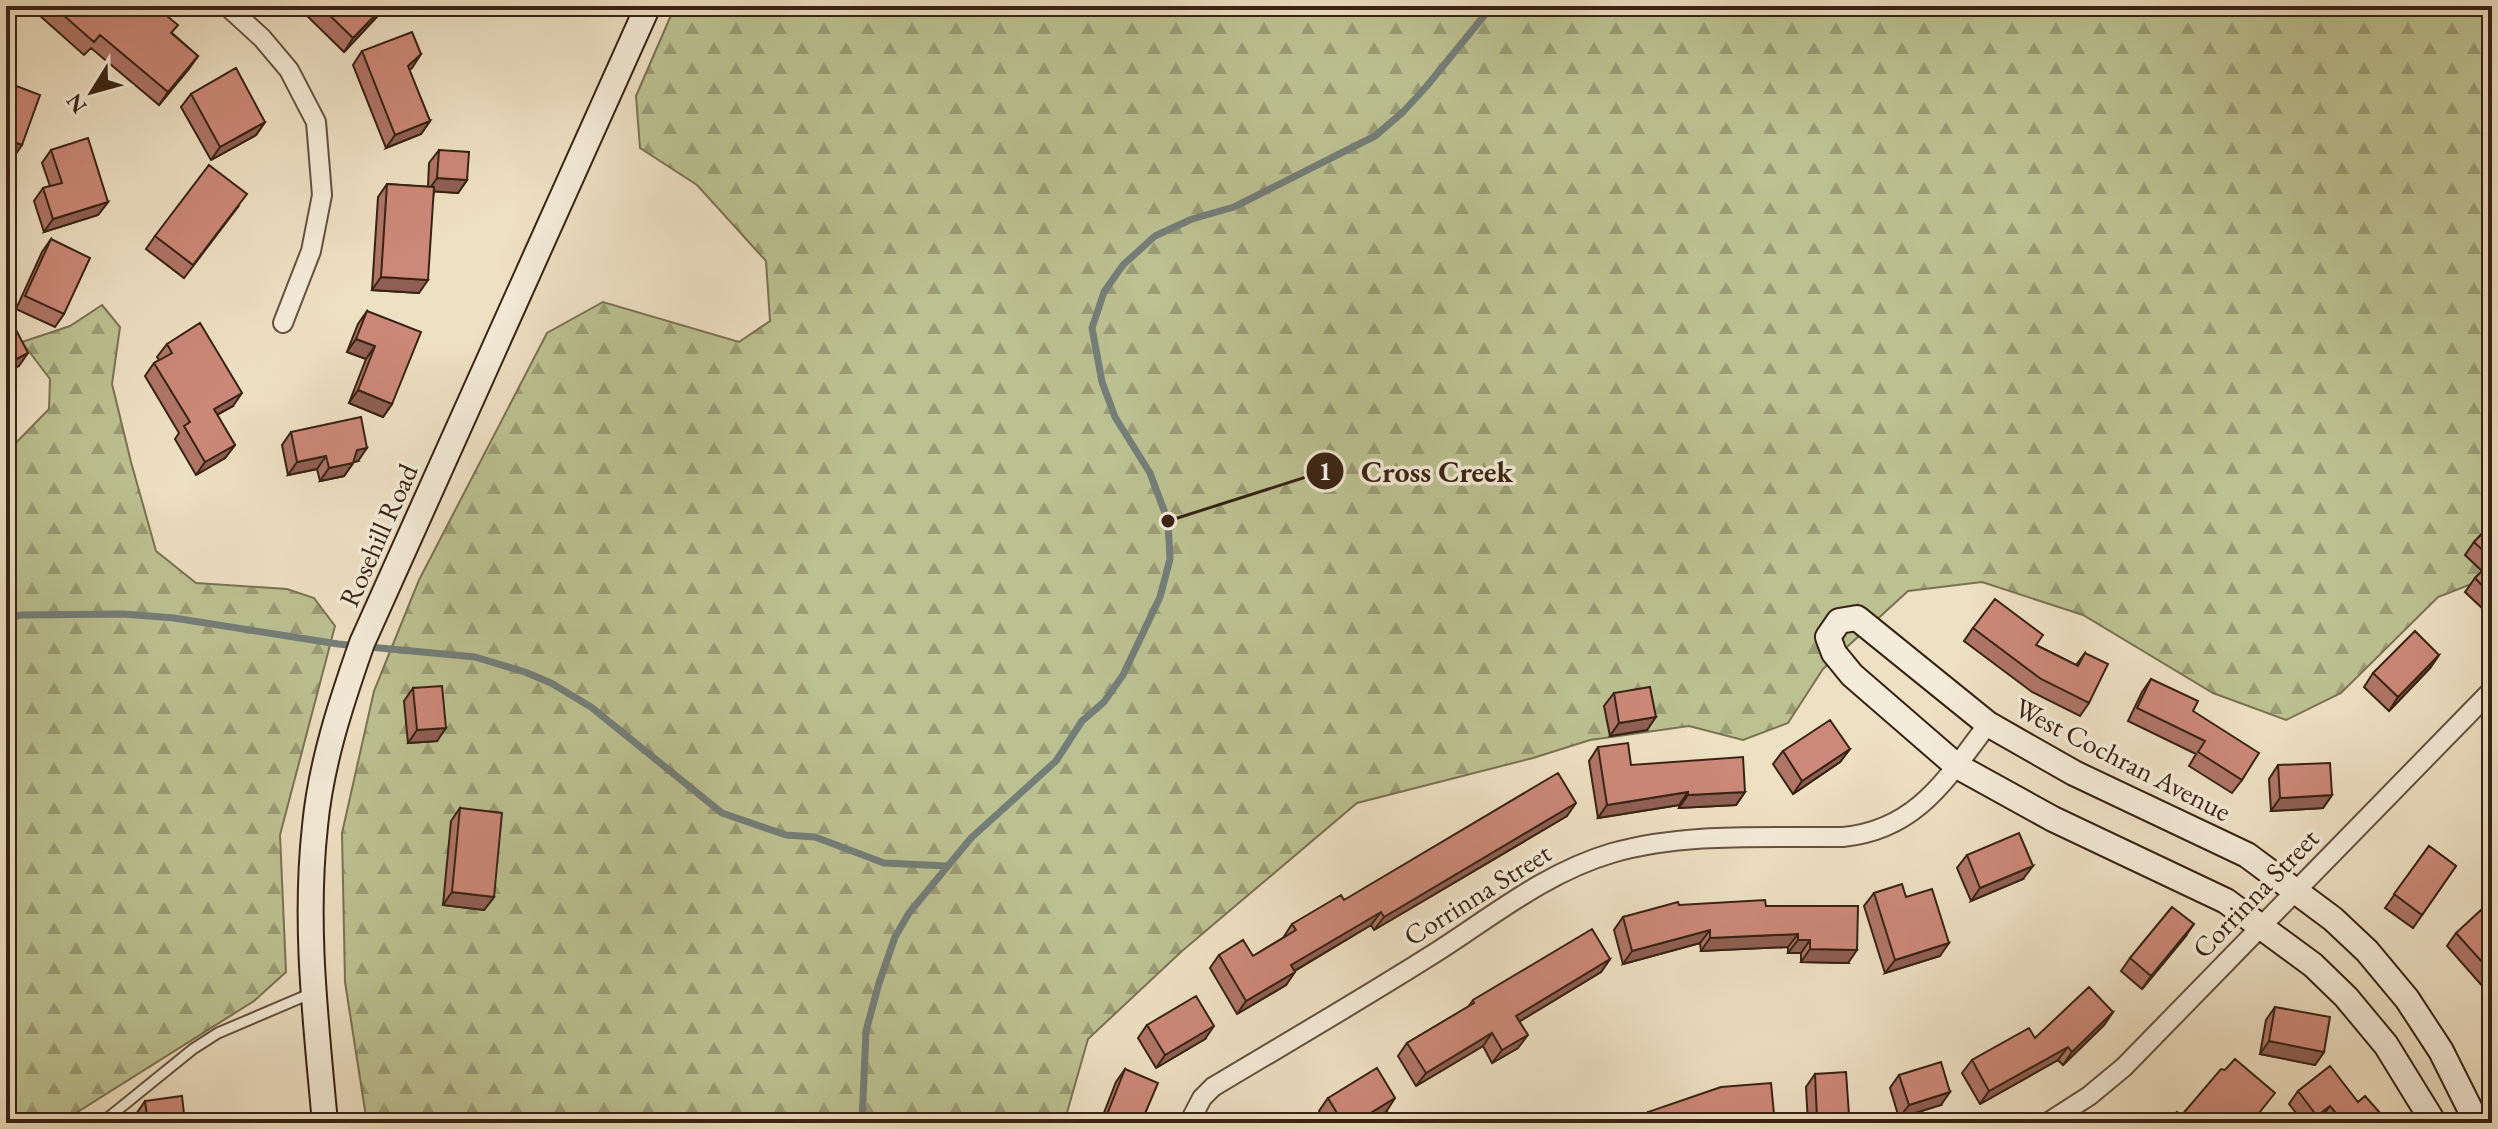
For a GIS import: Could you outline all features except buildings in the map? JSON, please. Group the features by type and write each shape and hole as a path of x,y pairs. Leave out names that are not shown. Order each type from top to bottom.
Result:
{"street":[{"path":"227,6 262,38 289,70 316,122 322,195 311,251 283,323"},
{"name":"Rosehill Road","path":"325,1123 312,993 310,885 315,823 325,762 341,702 362,643 648,6"},
{"name":"West Cochran Avenue","path":"2434,1123 2386,1045 2346,997 2313,965 2226,901 2053,819 1957,766 1852,675 1834,653 1828,637 1839,621 1857,618 1988,724 2074,773 2247,855 2333,919 2367,951 2407,999 2441,1051 2477,1123"},
{"name":"Corrinna Street","path":"2047,1123 2089,1096 2124,1067 2492,690"},
{"name":"Corrinna Street","path":"1189,1123 1202,1098 1213,1087 1566,870 1609,854 1670,841 1858,836 1888,827 1915,812 1938,791 1988,724"}],"lane":[{"path":"109,1117 193,1049 218,1033 312,993"}],"green space":[{"path":"675,6 2492,6 2492,576 2438,597 2341,693 2286,720 2213,693 2083,615 1982,582 1908,591 1823,669 1788,723 1743,740 1689,726 1590,740 1533,758 1357,803 1182,951 1088,1039 1064,1123 367,1123 345,982 342,833 374,691 419,580 547,333 603,302 739,342 770,321 766,261 697,185 640,148 636,96"},
{"path":"102,305 120,327 112,384 156,551 196,583 287,589 314,598 335,626 280,835 286,972 254,1001 60,1123 6,1123 6,453 49,409 50,379 22,342 70,326"}],"waterway":[{"path":"862,1123 866,1031 895,937 909,913 971,838 1056,761 1082,721 1104,702 1123,675 1160,597 1170,559 1168,521 1150,473 1115,417 1102,382 1092,328 1104,292 1123,265 1155,236 1192,219 1234,207 1375,136 1426,87 1492,6"},
{"path":"6,618 22,615 124,614 174,618 338,644 475,657 551,683 591,707 722,813 786,835 815,837 884,863 948,866"}],"place":[{"name":"Cross Creek","path":"1168,521"}]}
